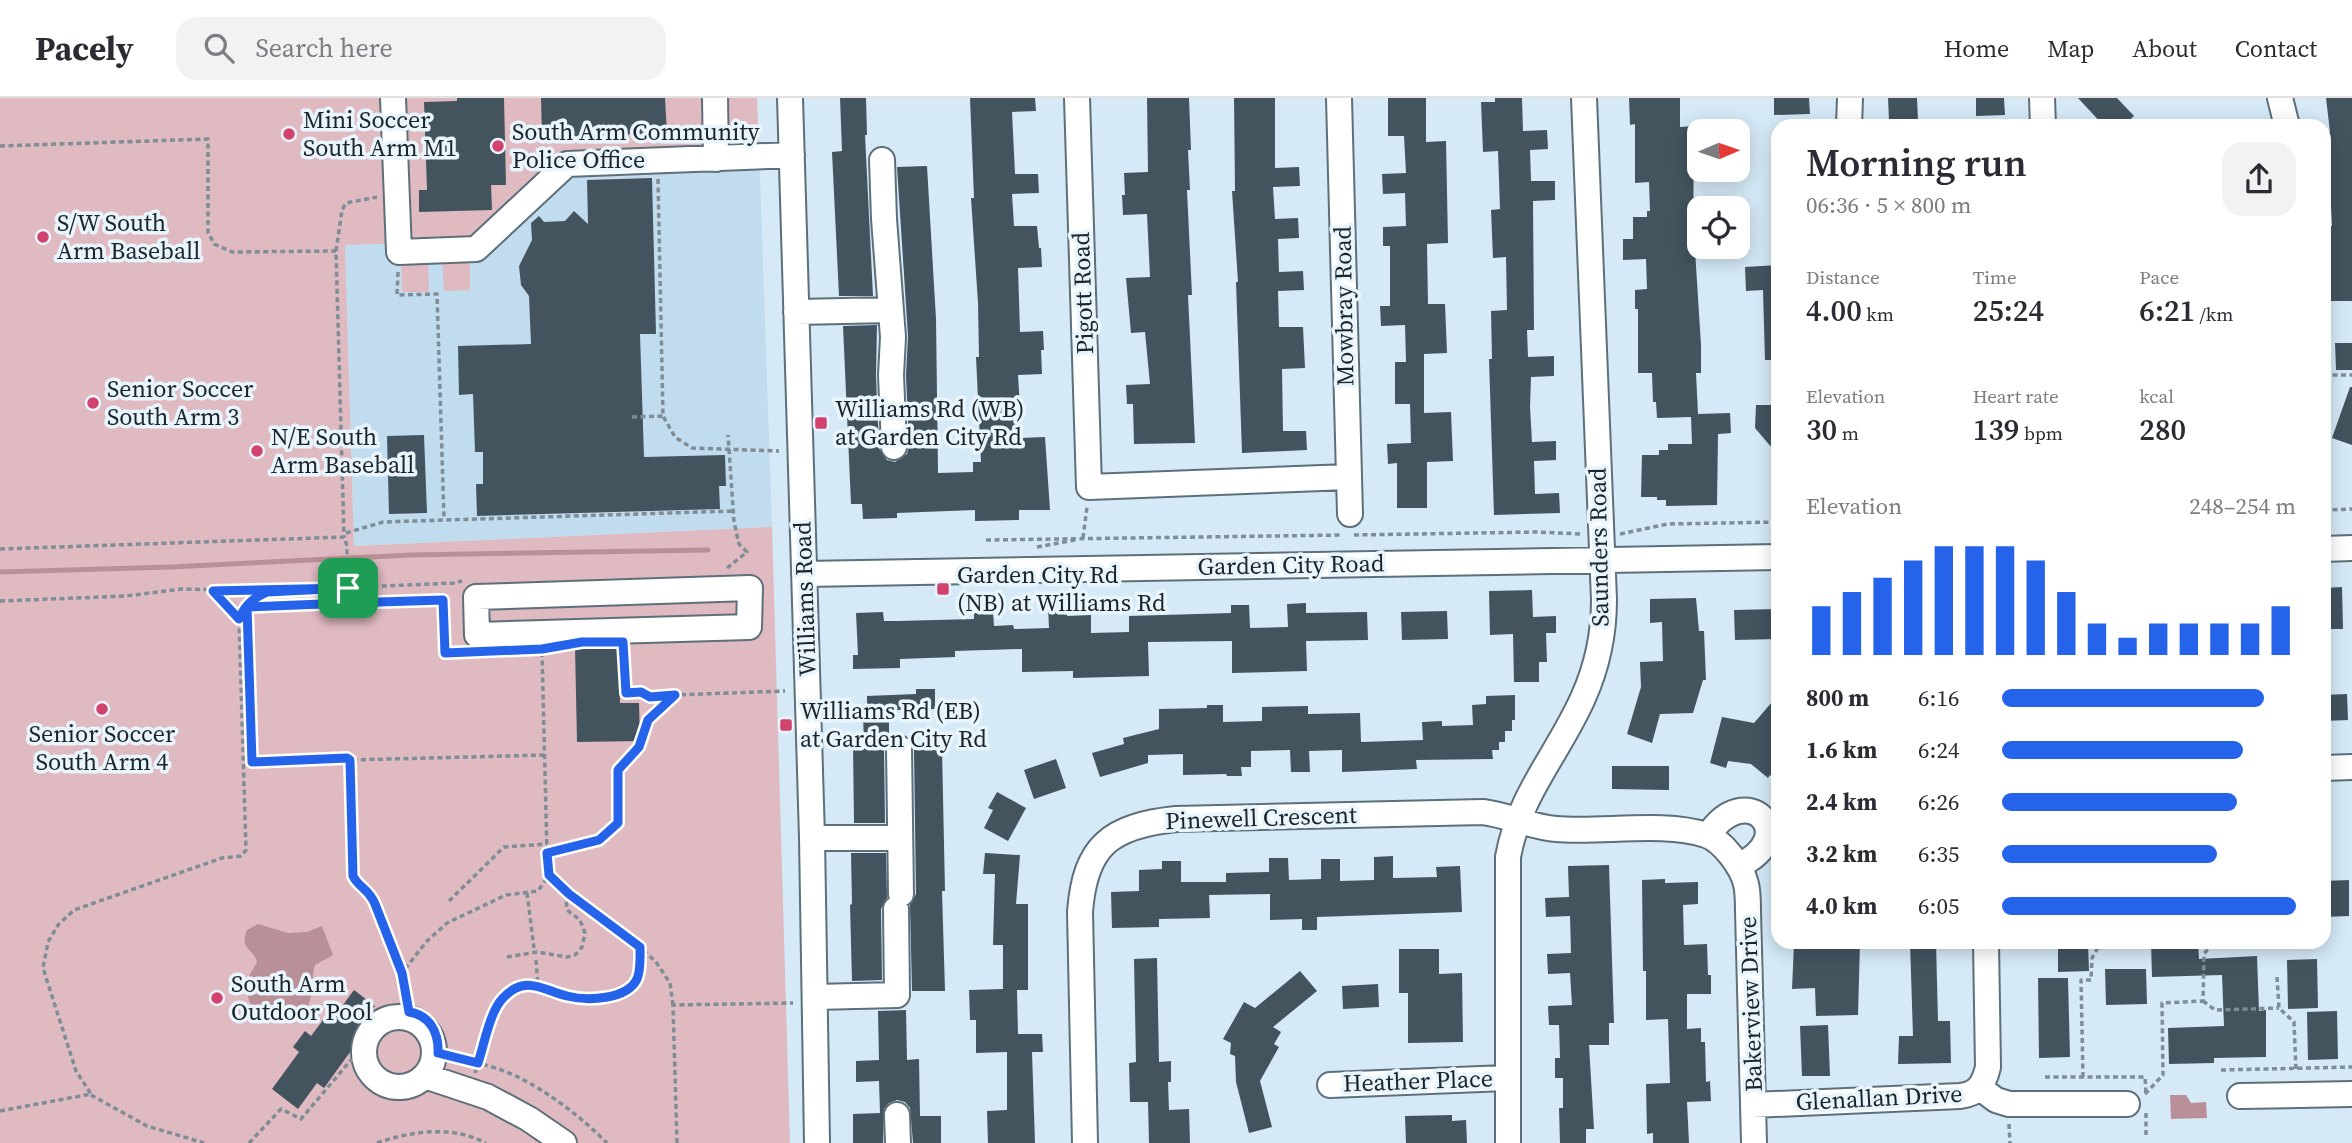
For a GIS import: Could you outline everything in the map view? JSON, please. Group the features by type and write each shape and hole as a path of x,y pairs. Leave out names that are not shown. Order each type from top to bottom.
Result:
{"street":[{"path":"393,98 399,252 476,249 567,164 792,155"},
{"path":"715,98 716,159"},
{"name":"Williams Road","path":"790,98 813,838 804,1000 817,1143"},
{"name":"Pigott Road","path":"1077,98 1089,487"},
{"name":"Mowbray Road","path":"1339,98 1350,514"},
{"name":"Saunders Road","path":"1508,1143 1507,857 1517,819 1582,700 1603,625 1584,98"},
{"path":"1849,119 1850,98"},
{"path":"2042,98 2043,119"},
{"path":"2280,98 2285,119"},
{"path":"882,160 891,310 894,447"},
{"path":"796,312 891,310"},
{"path":"1089,487 1348,477"},
{"path":"2331,549 2352,548"},
{"name":"Garden City Road","path":"804,574 1771,557"},
{"path":"723,580 750,588 749,627 477,635 476,597 723,580"},
{"path":"804,1000 897,995 899,748"},
{"path":"2331,768 2352,767"},
{"path":"1517,819 1553,829 1670,830 1708,836 1717,821 1735,810 1754,813 1767,826 1769,836 1765,846 1753,859 1738,866"},
{"name":"Pinewell Crescent","path":"1085,1143 1082,892 1090,864 1101,847 1131,827 1176,819 1483,812 1517,819"},
{"name":"Bakerview Drive","path":"1708,836 1738,866 1746,882 1754,1143"},
{"path":"813,838 900,838"},
{"name":"Glenallan Drive","path":"1754,1105 1960,1097 1971,1094 1980,1087 1985,1078 1989,1056 1986,949"},
{"path":"409,1015 428,1032 434,1055 425,1076 405,1087 394,1087 374,1077 365,1057 365,1045 376,1025 386,1019 409,1015"},
{"path":"425,1076 488,1097 529,1119 564,1143"},
{"name":"Heather Place","path":"1330,1085 1506,1078"},
{"path":"1980,1087 1996,1100 2009,1104 2127,1104"},
{"path":"2240,1096 2352,1094"},
{"path":"897,1115 898,1143"}],"path":[{"path":"0,146 208,139 208,232 214,244 232,252 336,251"},
{"path":"658,161 663,416 675,437 692,448 779,451"},
{"path":"347,603 336,251 342,210 346,203 396,193"},
{"path":"399,252 397,295 437,294 444,519"},
{"path":"2331,375 2352,375"},
{"path":"632,417 663,416"},
{"path":"723,580 747,552 739,544 733,511 728,435"},
{"path":"1083,538 1089,487"},
{"path":"2331,510 2352,509"},
{"path":"0,549 345,535 383,522 733,511"},
{"path":"1624,534 1668,524 1771,522"},
{"path":"1506,533 1506,542"},
{"path":"986,540 1586,534"},
{"path":"0,601 126,596 182,589 267,592 462,581"},
{"path":"213,591 239,619"},
{"path":"204,1143 147,1126 90,1094 76,1071 43,968 48,942 58,925 74,910 222,858 241,856 246,850 239,619 244,607 267,592"},
{"path":"473,652 445,653 443,600 247,607 252,762 545,755"},
{"path":"402,973 426,942 447,923 506,895 538,891 549,875 541,634"},
{"path":"623,642 626,693 641,692 650,697 785,691"},
{"path":"547,853 599,840 618,823 618,770 639,747 648,720 675,695"},
{"path":"350,760 353,876 354,880 371,894 402,973 409,1015 418,1013 432,1026 437,1035 438,1053 514,1075 551,1096 586,1122 607,1143"},
{"path":"449,901 504,847 548,844"},
{"path":"549,875 569,894 640,947 656,962 670,983 677,1143"},
{"path":"527,893 534,948"},
{"path":"507,957 537,952 567,957 575,955 582,947 585,933 580,920 568,910 566,900 569,894"},
{"path":"469,1091 495,1008 514,988 538,986 578,998 597,998 629,989 637,979 640,947"},
{"path":"2083,1077 2081,981 2091,980 2092,958 2097,949"},
{"path":"2203,1001 2204,954 2208,949"},
{"path":"536,960 538,986"},
{"path":"2277,977 2279,1008 2294,1022 2295,1070"},
{"path":"673,1005 804,1000"},
{"path":"2127,1104 2137,1102 2163,1075 2162,1003 2203,1001 2215,1010 2279,1008"},
{"path":"250,1143 281,1108 301,1119 350,1061 365,1057"},
{"path":"2221,1070 2352,1067"},
{"path":"0,1111 90,1094"},
{"path":"377,1143 401,1134 450,1132 486,1143"}],"shaded area":[{"path":"0,98 757,98 759,148 559,158 476,241 345,245 354,546 772,527 790,1143 0,1143"},
{"path":"759,148 772,527 354,546 345,245 476,241 559,158"},
{"path":"470,256 470,290 444,291 442,257"},
{"path":"428,258 429,292 402,292 401,259"},
{"path":"258,924 288,933 307,932 322,926 333,955 315,965 309,1003 301,1013 291,1019 269,1019 251,1005 247,994 249,978 257,962 246,945 245,937 247,930"},
{"path":"2170,1095 2186,1095 2191,1103 2206,1102 2207,1118 2171,1119"}],"building":[{"path":"457,98 504,98 506,185 491,185 492,210 419,212 419,190 427,190 424,102 457,101"},
{"path":"541,98 665,98 667,133 542,137"},
{"path":"840,98 866,98 865,135 873,296 839,296 832,152 842,151"},
{"path":"970,98 1035,98 1036,111 1012,112 1015,174 1038,174 1039,193 1012,194 1014,226 1037,226 1041,248 1042,267 1018,268 1020,332 1043,331 1044,350 1041,350 1042,374 1018,375 1021,438 1045,437 1050,510 1019,510 1019,520 975,521 975,510 897,513 897,518 863,519 862,504 851,504 843,326 877,325 879,448 887,460 895,462 907,454 909,446 906,375 908,336 897,167 927,166 936,319 938,473 973,472 973,462 981,462"},
{"path":"1147,98 1189,98 1191,150 1188,150 1190,190 1187,190 1192,295 1188,295 1195,443 1134,444 1133,404 1127,404 1126,385 1150,384 1145,332 1131,333 1126,278 1150,277 1147,214 1123,215 1122,195 1125,195 1124,173 1148,172"},
{"path":"1234,98 1275,98 1275,168 1299,167 1300,186 1273,187 1275,219 1298,218 1299,238 1278,239 1279,272 1303,271 1304,290 1278,291 1279,327 1303,327 1305,368 1282,369 1283,431 1306,431 1307,450 1242,453 1238,282 1232,191 1235,191"},
{"path":"1388,98 1426,98 1426,142 1446,141 1448,243 1427,244 1428,304 1445,304 1447,353 1424,354 1424,413 1451,412 1453,461 1427,462 1427,508 1397,508 1397,463 1388,464 1387,444 1411,443 1410,404 1395,404 1395,362 1406,362 1405,325 1381,326 1380,306 1390,306 1390,246 1383,246 1383,227 1406,226 1405,193 1383,194 1382,174 1406,173 1404,136 1388,136"},
{"path":"1495,98 1522,98 1523,131 1547,130 1548,149 1530,150 1531,181 1555,181 1555,200 1533,201 1534,330 1527,330 1528,357 1554,356 1554,376 1531,377 1530,407 1532,442 1556,441 1556,460 1534,461 1535,494 1559,493 1560,513 1494,515 1489,359 1492,359 1491,311 1507,310 1506,257 1493,258 1491,210 1500,209 1498,151 1483,152 1481,102 1495,102"},
{"path":"1629,98 1680,98 1680,127 1687,126 1687,182 1694,182 1693,196 1687,196 1687,259 1696,259 1701,345 1701,373 1696,373 1698,414 1730,413 1731,433 1718,434 1717,505 1666,506 1666,500 1641,497 1642,455 1659,455 1659,450 1668,450 1668,444 1692,444 1691,417 1657,418 1656,402 1653,402 1652,373 1638,373 1638,309 1635,309 1635,290 1647,289 1646,259 1623,260 1623,239 1633,239 1633,217 1647,217 1647,211 1650,211 1649,182 1635,183 1635,124 1630,125"},
{"path":"1774,98 1809,98 1810,114 1774,115"},
{"path":"1888,98 1917,98 1918,119 1889,119"},
{"path":"1976,98 2004,98 2005,115 1976,116"},
{"path":"2078,98 2117,98 2134,116 2131,119 2098,119"},
{"path":"2326,98 2352,98 2352,301 2331,301 2331,119 2328,119"},
{"path":"652,178 656,334 640,334 644,457 725,455 726,486 719,486 720,509 477,516 476,484 483,484 483,452 475,452 473,394 459,395 458,346 531,344 529,296 521,285 519,266 532,240 531,223 539,216 544,222 565,221 574,211 588,224 587,180"},
{"path":"1771,265 1771,360 1765,360 1763,290 1746,291 1745,267"},
{"path":"2335,343 2352,343 2352,370 2336,370"},
{"path":"2352,387 2352,445 2332,438"},
{"path":"1756,405 1771,405 1771,447 1755,428"},
{"path":"424,435 427,513 389,514 387,436"},
{"path":"2342,587 2343,629 2331,629 2331,588"},
{"path":"1532,590 1533,617 1556,616 1556,633 1546,633 1547,662 1539,662 1539,682 1514,682 1513,634 1490,635 1489,591"},
{"path":"1696,598 1699,631 1704,631 1706,680 1703,680 1693,713 1660,714 1652,743 1627,734 1641,687 1640,662 1663,661 1662,622 1650,623 1650,599"},
{"path":"1306,603 1306,613 1367,612 1368,640 1306,641 1307,671 1232,673 1232,641 1148,642 1149,676 1073,678 1073,671 1022,672 1022,649 955,651 955,657 900,659 900,668 853,669 853,655 858,655 856,613 883,612 884,621 898,621 974,619 974,613 993,612 994,626 1013,625 1014,629 1049,628 1048,607 1067,606 1067,616 1091,615 1091,633 1129,632 1129,616 1231,613 1231,605 1249,605 1250,628 1288,627 1287,604"},
{"path":"1771,609 1771,639 1735,640 1734,610"},
{"path":"1447,611 1448,639 1402,640 1401,612"},
{"path":"619,646 620,703 639,703 640,741 577,742 575,647"},
{"path":"916,689 935,689 935,709 896,710 896,717 889,718 889,737 884,748 885,823 854,823 853,745 864,745 863,714 867,714 867,696 916,694"},
{"path":"2347,694 2348,720 2331,721 2331,695"},
{"path":"1515,695 1512,731 1505,731 1505,742 1499,742 1499,750 1492,750 1493,759 1416,760 1417,769 1342,772 1342,750 1309,751 1310,772 1291,772 1290,750 1251,751 1251,767 1241,767 1242,776 1227,776 1183,775 1183,754 1148,755 1148,763 1100,777 1092,753 1124,744 1123,738 1159,729 1159,709 1223,705 1223,722 1262,721 1262,707 1308,706 1308,714 1360,713 1361,742 1423,740 1422,722 1442,721 1442,726 1473,725 1472,705 1486,704 1486,696"},
{"path":"1771,703 1771,776 1768,778 1751,764 1728,761 1726,768 1710,763 1722,717 1754,723"},
{"path":"942,749 945,991 912,991 910,905 916,894 914,750"},
{"path":"1056,759 1066,788 1034,799 1024,770"},
{"path":"1612,766 1669,766 1669,790 1612,789"},
{"path":"997,792 1026,808 1008,841 984,828 993,810 988,808"},
{"path":"851,853 886,853 887,898 881,909 882,980 852,981"},
{"path":"985,853 1020,855 1016,904 1028,904 1028,990 1017,990 1018,1034 1042,1034 1043,1052 1032,1052 1035,1143 988,1143 987,1111 1007,1110 1007,1052 976,1053 976,1020 970,1020 969,990 1003,989 1003,945 993,945 995,874 983,874"},
{"path":"1393,856 1393,878 1437,877 1436,867 1460,866 1462,912 1317,917 1317,930 1302,930 1302,919 1270,920 1270,894 1209,895 1210,918 1159,919 1159,927 1112,928 1111,892 1139,891 1139,870 1162,869 1162,861 1181,861 1181,882 1226,882 1226,873 1269,872 1269,858 1288,858 1289,880 1321,879 1321,859 1340,859 1340,881 1374,880 1374,857"},
{"path":"1609,865 1614,1023 1609,1023 1609,1045 1589,1045 1594,1129 1586,1129 1586,1143 1560,1143 1559,1108 1563,1108 1563,1078 1555,1078 1555,1058 1560,1058 1559,1025 1549,1025 1548,1006 1572,1005 1570,973 1548,974 1547,954 1571,953 1570,916 1546,917 1545,898 1569,897 1568,866"},
{"path":"1665,879 1665,883 1698,882 1698,904 1683,905 1684,945 1707,944 1708,975 1711,975 1711,994 1687,994 1687,1029 1701,1028 1701,1042 1705,1042 1706,1082 1710,1081 1711,1101 1687,1102 1689,1143 1653,1143 1653,1133 1647,1134 1646,1084 1670,1083 1668,1019 1646,1020 1642,880"},
{"path":"2349,880 2349,916 2331,917 2331,881"},
{"path":"1399,949 1439,949 1439,974 1462,973 1463,1042 1408,1043 1408,993 1399,993"},
{"path":"1794,949 1860,949 1858,1015 1816,1016 1815,988 1792,989"},
{"path":"1910,949 1936,949 1938,1021 1950,1021 1951,1063 1898,1064 1899,1036 1913,1036"},
{"path":"2058,949 2088,949 2089,971 2058,972"},
{"path":"2151,949 2198,949 2199,959 2257,956 2259,1011 2266,1010 2266,1057 2214,1058 2214,1063 2169,1064 2168,1028 2224,1026 2222,975 2152,977"},
{"path":"1157,958 1159,1062 1171,1061 1171,1082 1168,1082 1169,1110 1189,1109 1190,1143 1149,1143 1148,1102 1130,1102 1129,1063 1136,1062 1134,959"},
{"path":"2317,959 2318,1008 2288,1009 2287,960"},
{"path":"2105,969 2146,969 2147,1004 2106,1005"},
{"path":"1300,971 1317,991 1273,1027 1281,1032 1274,1044 1279,1047 1260,1081 1272,1127 1249,1133 1236,1082 1235,1056 1230,1054 1231,1043 1223,1039 1244,1002 1255,1008"},
{"path":"2038,978 2068,978 2070,1057 2039,1058"},
{"path":"1378,984 1379,1007 1343,1009 1342,986"},
{"path":"354,990 375,1006 355,1033 361,1037 324,1088 317,1083 298,1109 272,1089 299,1052 293,1047 305,1031 311,1036 326,1016 332,1020"},
{"path":"906,1010 907,1060 919,1059 920,1116 941,1116 941,1143 913,1143 910,1108 905,1102 897,1100 884,1109 883,1143 853,1143 853,1114 880,1113 879,1081 856,1082 856,1061 879,1060 878,1011"},
{"path":"2337,1011 2338,1059 2308,1060 2307,1012"},
{"path":"1828,1025 1830,1076 1802,1076 1800,1026"},
{"path":"1452,1115 1452,1121 1466,1120 1467,1143 1406,1143 1405,1116"}],"waterway":[{"path":"0,572 411,555 708,550"}],"place":[{"name":"Mini Soccer South Arm M1","path":"289,134"},
{"name":"South Arm Community Police Office","path":"498,146"},
{"name":"S/W South Arm Baseball","path":"43,237"},
{"name":"Senior Soccer South Arm 3","path":"93,403"},
{"name":"Williams Rd (WB) at Garden City Rd","path":"821,423"},
{"name":"N/E South Arm Baseball","path":"257,451"},
{"name":"Garden City Rd (NB) at Williams Rd","path":"943,589"},
{"name":"Senior Soccer South Arm 4","path":"102,709"},
{"name":"Williams Rd (EB) at Garden City Rd","path":"786,725"},
{"name":"South Arm Outdoor Pool","path":"217,998"}],"route":[{"path":"348,588 267,592 213,591 239,619 244,607 267,592 348,588 347,603 247,607 252,762 350,760 353,876 354,880 371,894 402,973 409,1012 418,1013 432,1026 437,1035 438,1053 478,1063 495,1008 514,988 543,986 565,996 597,998 629,989 637,979 640,947 569,894 549,875 547,853 599,840 618,823 618,770 639,747 648,720 675,695 650,697 641,692 626,693 623,642 582,642 542,649 445,653 443,600 347,603 348,588"}]}
